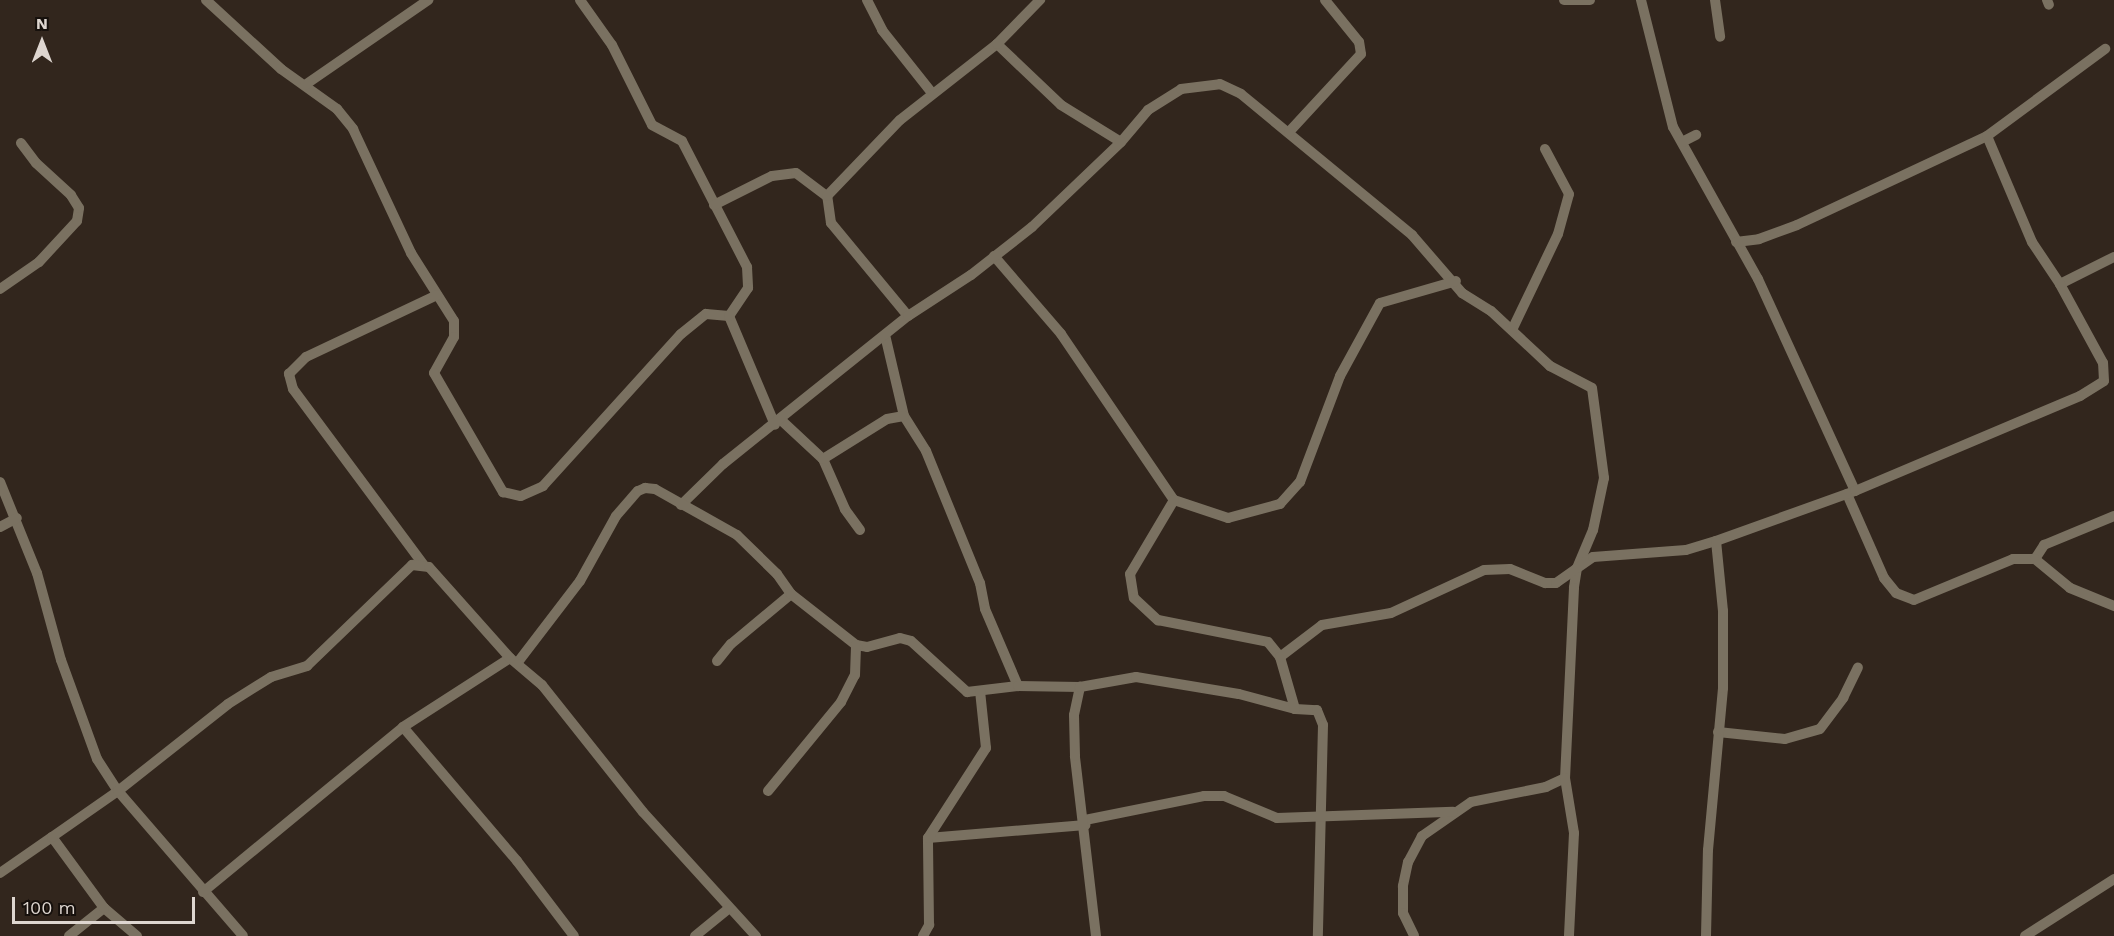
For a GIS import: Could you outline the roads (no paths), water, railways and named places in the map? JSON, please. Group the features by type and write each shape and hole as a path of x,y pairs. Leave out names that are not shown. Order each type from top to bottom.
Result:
{"street":[{"path":"206,0 281,69 337,109 353,129 411,253 438,295 455,329 435,367 437,380 453,400 503,492 521,496 543,486 681,334 706,314 729,316"},
{"path":"305,85 428,0"},
{"path":"580,0 612,45 652,125 682,141 749,273 748,288 729,316"},
{"path":"867,0 882,30 932,93"},
{"path":"827,196 866,152 932,93 997,44 1040,0"},
{"path":"1289,132 1361,54 1359,42 1325,0"},
{"path":"1564,0 1590,0"},
{"path":"1641,0 1674,127 1758,279 1851,493 1884,578 1896,593 1914,600 2013,560 2036,559 2070,588 2114,606"},
{"path":"1714,0 1720,37"},
{"path":"997,44 1061,105 1121,142"},
{"path":"1736,242 1759,239 1797,225 1987,136 2105,49"},
{"path":"681,504 723,464 778,423 909,316 1032,227 1121,142 1160,101 1180,89 1207,84 1220,84 1241,94 1412,235 1456,281 1462,293 1512,330 1550,366 1592,388 1604,478 1593,530 1577,568 1565,778 1574,833 1569,936"},
{"path":"1682,142 1696,135"},
{"path":"1280,657 1322,625 1391,613 1484,570 1510,569 1545,583 1556,583 1593,558 1674,551 1716,541 1851,493 2080,396 2104,381 2103,363 2060,284 2032,242 1987,136"},
{"path":"0,289 39,262 77,221 79,208 71,195 36,163 21,143"},
{"path":"1512,330 1558,234 1569,194 1545,149"},
{"path":"714,206 772,176 796,173 827,196 831,223 909,316"},
{"path":"994,256 1061,334 1174,500 1228,518 1280,504 1300,482 1340,376 1380,303 1456,281"},
{"path":"2060,284 2114,257"},
{"path":"438,295 306,357 289,374 293,389 423,564 470,608 514,660 542,686 643,812 670,838 728,909 756,936"},
{"path":"729,316 778,423 823,459 845,508 860,530"},
{"path":"885,335 904,416 926,451 981,583 985,609 1018,686"},
{"path":"823,459 887,419 904,416"},
{"path":"0,482 17,518 77,707 97,759 118,791 243,936"},
{"path":"203,892 403,727 514,660 580,580 616,516 638,491 655,489 750,545 790,594 856,645 867,647 900,638 910,641 960,688 980,691 1018,686 1080,687 1136,677 1239,694 1295,709 1317,710 1323,726 1318,936"},
{"path":"1174,500 1130,574 1134,597 1158,620 1268,642 1280,657 1295,709"},
{"path":"2036,559 2044,544 2114,516"},
{"path":"0,527 17,518"},
{"path":"1706,936 1708,850 1723,688 1723,611 1716,541"},
{"path":"0,873 118,791 249,690 271,677 307,666 407,569 423,564"},
{"path":"717,661 731,644 790,594"},
{"path":"768,791 841,702 855,675 856,645"},
{"path":"1718,732 1785,739 1820,729 1843,698 1858,668"},
{"path":"1080,687 1074,715 1075,756 1085,820 1096,936"},
{"path":"923,936 929,925 928,838 986,748 980,691"},
{"path":"403,727 517,861 574,936"},
{"path":"1414,936 1403,913 1402,886 1408,862 1422,836 1471,802 1546,787 1565,778"},
{"path":"1085,820 1204,796 1224,796 1278,818 1320,819 1454,812"},
{"path":"928,838 1085,825 1085,820"},
{"path":"52,837 104,908 136,936"},
{"path":"2025,936 2114,879"},
{"path":"69,936 104,908"},
{"path":"695,936 728,909"}]}
